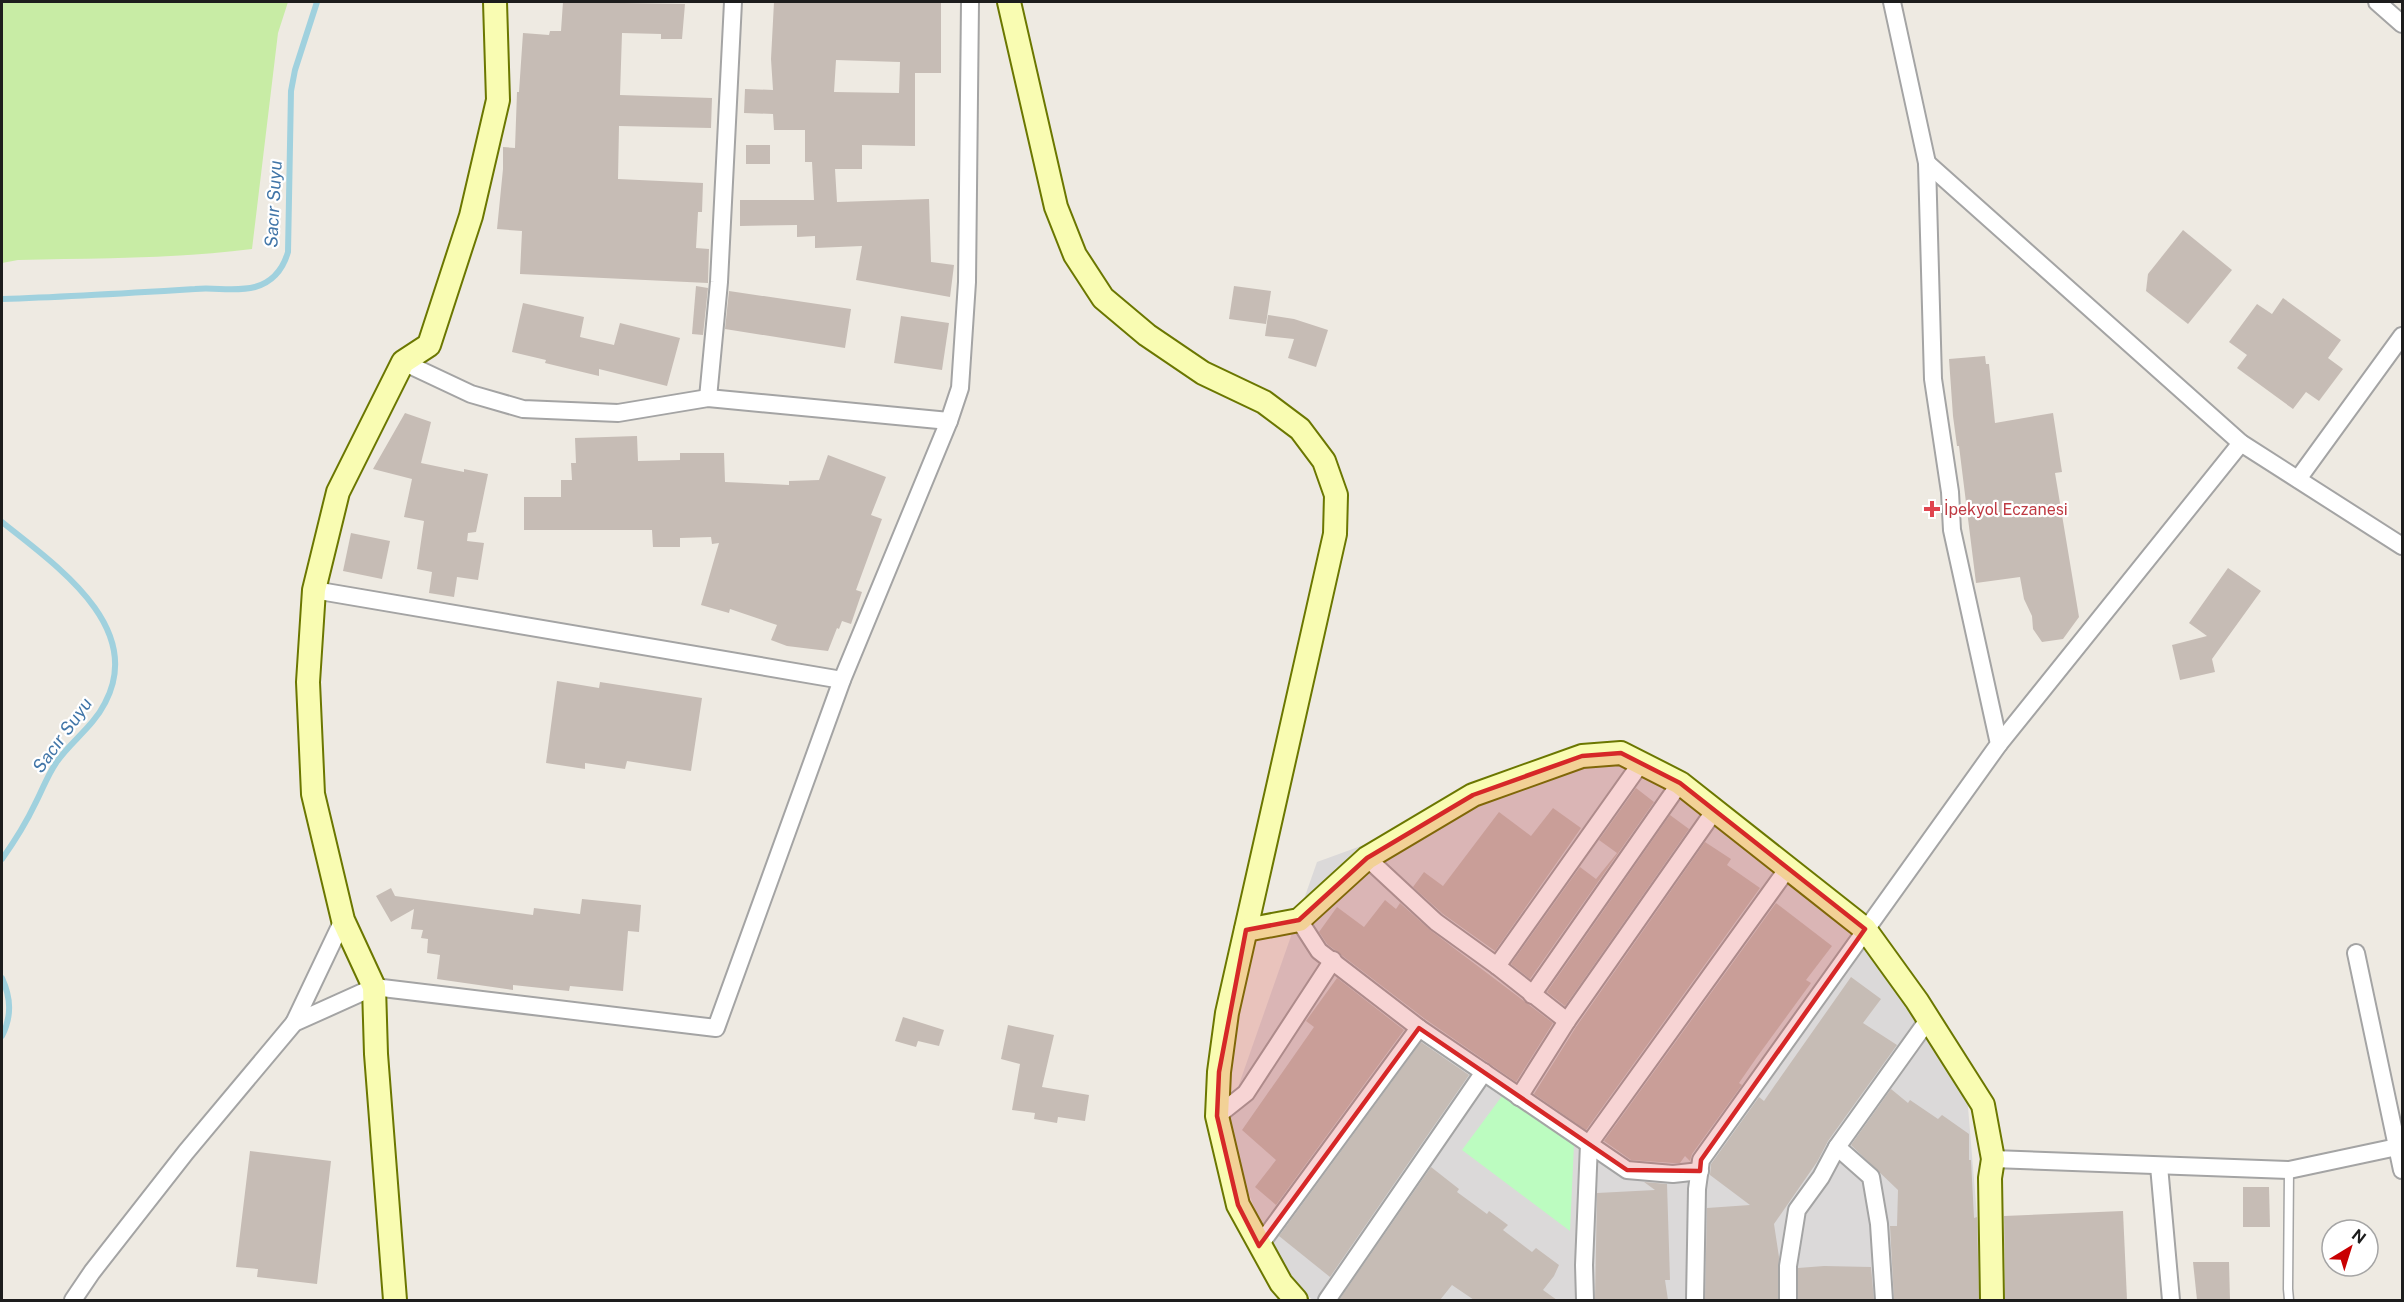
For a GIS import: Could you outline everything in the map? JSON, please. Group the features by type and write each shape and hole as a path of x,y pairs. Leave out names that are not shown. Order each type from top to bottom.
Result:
{"street":[{"path":"395,1300 376,1054 374,987 343,920 313,794 308,682 314,590 338,492 403,362 429,345 471,216 498,100 495,2"},
{"path":"708,398 719,282 733,2"},
{"path":"294,1023 374,987 716,1028 843,680 949,422 960,388 967,282 970,2"},
{"path":"1009,2 1056,207 1075,255 1103,298 1147,335 1203,373 1264,402 1300,429 1324,462 1336,495 1335,534 1227,1013 1219,1072 1217,1116 1238,1205 1259,1246 1281,1282 1296,1300"},
{"path":"1892,2 1927,163 1933,379 1950,492 1952,530 2000,744"},
{"path":"2377,2 2403,24"},
{"path":"1927,163 2241,443 2403,546"},
{"path":"2298,479 2403,336"},
{"path":"403,362 471,394 524,409 618,413 708,398 949,422"},
{"path":"1695,1300 1697,1189 1701,1160 2000,744 2241,443"},
{"path":"314,590 843,680"},
{"path":"1246,930 1299,920 1367,858 1473,795 1582,756 1621,753 1680,783 1865,929 1928,1020 1983,1106 1993,1159 1990,1178 1992,1300"},
{"path":"1497,966 1641,763"},
{"path":"1532,995 1680,783"},
{"path":"1519,1097 1567,1021 1715,810"},
{"path":"1367,858 1436,922 1567,1021"},
{"path":"1585,1300 1584,1265 1589,1144 1788,868"},
{"path":"73,1300 92,1272 186,1152 294,1023 343,920"},
{"path":"1299,920 1319,951 1419,1028 1627,1170 1673,1174 1700,1171"},
{"path":"2356,953 2403,1170"},
{"path":"1217,1116 1245,1093 1333,960"},
{"path":"1788,1300 1788,1266 1797,1210 1821,1178 1837,1147 1928,1020"},
{"path":"1259,1246 1419,1028"},
{"path":"1327,1300 1484,1072"},
{"path":"1837,1147 1871,1177 1880,1224 1884,1300"},
{"path":"1993,1159 2289,1170 2397,1147"},
{"path":"2159,1166 2171,1300"}],"lane":[{"path":"2289,1170 2289,1300"}],"highlighted area":[{"path":"1621,753 1680,783 1865,929 1701,1160 1700,1171 1627,1170 1419,1028 1259,1246 1238,1205 1217,1116 1219,1072 1246,930 1299,920 1367,858 1473,795 1582,756"}],"shaded area":[{"path":"1611,755 1826,887 1966,1083 1984,1300 1313,1300 1282,1276 1223,1130 1317,862"}],"green space":[{"path":"2,2 288,2 278,33 252,249 165,256 18,260 2,263"},
{"path":"1505,1092 1574,1144 1570,1231 1462,1150"}],"building":[{"path":"563,2 685,4 682,39 661,39 661,34 622,33 620,95 712,98 711,128 619,126 618,179 703,183 702,212 698,212 696,248 709,249 708,283 520,274 522,231 497,229 503,147 515,148 517,92 519,92 523,33 549,35 550,31 561,31"},
{"path":"774,2 941,2 941,73 915,73 915,146 862,145 862,169 835,169 837,202 929,199 931,262 954,265 950,297 856,280 862,246 815,248 815,236 797,237 797,225 740,226 740,200 814,200 812,162 805,162 805,130 774,130 773,114 744,113 745,89 773,90 771,59","holes":["836,60 900,62 899,93 834,92"]},
{"path":"746,145 770,145 770,164 746,164"},
{"path":"2183,230 2232,270 2188,324 2146,291 2148,274"},
{"path":"696,286 708,288 703,335 692,334"},
{"path":"1234,286 1271,291 1266,324 1229,319"},
{"path":"729,291 851,309 845,348 725,329"},
{"path":"2283,298 2341,340 2328,358 2343,369 2319,401 2306,392 2293,409 2237,368 2247,355 2229,342 2257,304 2272,314"},
{"path":"523,303 584,317 580,337 614,345 620,323 680,338 667,386 599,369 599,376 545,363 546,360 512,352"},
{"path":"1268,315 1294,319 1328,330 1316,367 1288,358 1294,339 1265,336"},
{"path":"901,316 949,323 942,370 894,363"},
{"path":"1985,356 1986,364 1989,364 1995,423 2053,413 2062,472 2055,473 2079,617 2063,639 2042,642 2033,629 2032,616 2024,599 2020,577 1976,583 1959,446 1957,446 1953,416 1949,359"},
{"path":"405,413 431,422 421,463 464,472 464,469 488,474 476,532 468,533 467,541 484,543 478,580 457,577 454,597 429,593 432,572 417,569 424,521 404,517 412,479 373,469"},
{"path":"637,436 638,461 680,460 680,453 724,453 725,482 789,485 789,481 819,480 828,455 886,477 871,515 882,519 856,590 862,592 851,624 842,621 828,651 787,646 771,640 777,625 730,609 729,613 701,605 719,543 712,544 711,537 680,538 680,547 653,547 652,530 524,530 524,497 561,497 561,480 572,480 571,463 576,463 575,438"},
{"path":"351,533 390,541 382,579 343,571"},
{"path":"2228,568 2261,591 2212,659 2215,672 2180,680 2172,645 2207,636 2189,623"},
{"path":"557,681 599,688 600,682 702,698 691,771 627,761 625,769 585,763 585,769 546,763"},
{"path":"1636,788 1654,802 1530,979 1511,964 1580,867 1596,879 1617,853 1599,840"},
{"path":"1553,808 1581,828 1495,951 1443,914 1413,887 1424,872 1443,886 1499,812 1531,836"},
{"path":"1670,815 1689,829 1565,1006 1547,992"},
{"path":"1705,842 1731,859 1727,865 1760,888 1586,1130 1534,1094 1576,1027"},
{"path":"391,888 395,896 533,915 534,908 580,914 582,899 641,905 639,932 628,931 623,991 570,986 569,991 513,985 513,990 437,979 440,955 427,953 428,939 421,938 423,930 411,929 414,909 391,922 376,896"},
{"path":"1385,900 1396,909 1400,903 1430,930 1553,1023 1516,1082 1425,1019 1327,944 1319,932 1337,907 1364,927"},
{"path":"1776,903 1832,946 1806,980 1811,983 1739,1083 1742,1085 1692,1154 1690,1161 1685,1156 1680,1163 1631,1160 1604,1141"},
{"path":"1851,977 1881,999 1863,1023 1897,1045 1828,1141 1817,1162 1774,1224 1779,1257 1778,1300 1705,1300 1707,1208 1750,1205 1710,1175 1711,1164 1759,1097 1764,1101"},
{"path":"1337,978 1404,1030 1276,1205 1255,1187 1276,1160 1242,1130 1314,1027 1306,1021"},
{"path":"903,1017 944,1030 939,1046 918,1041 916,1047 895,1041"},
{"path":"1008,1025 1054,1035 1042,1087 1089,1095 1085,1121 1058,1117 1057,1123 1034,1119 1035,1113 1012,1110 1020,1064 1001,1059"},
{"path":"1421,1042 1469,1075 1330,1277 1279,1236"},
{"path":"1891,1089 1908,1103 1910,1100 1938,1119 1942,1115 1969,1134 1974,1218 1977,1217 1979,1300 1894,1300 1890,1226 1897,1226 1898,1190 1851,1145"},
{"path":"250,1151 331,1161 317,1284 257,1277 258,1269 236,1267"},
{"path":"1431,1167 1459,1189 1457,1192 1487,1214 1489,1211 1508,1225 1503,1230 1532,1252 1536,1248 1559,1265 1543,1290 1557,1300 1474,1300 1452,1285 1440,1300 1339,1300"},
{"path":"1644,1182 1667,1184 1670,1280 1665,1280 1668,1300 1595,1300 1597,1193 1655,1190"},
{"path":"2243,1187 2269,1187 2270,1227 2243,1227"},
{"path":"2123,1211 2127,1300 2005,1300 2004,1216"},
{"path":"2193,1262 2229,1262 2230,1300 2197,1300"},
{"path":"1871,1267 1874,1300 1798,1300 1798,1268"}],"waterway":[{"name":"Sacır Suyu","path":"2,299 240,289 261,285 272,278 280,269 288,252 291,91 295,70 317,2"},
{"name":"Sacır Suyu","path":"2,522 46,557 88,599 104,623 114,648 114,675 105,703 88,727 56,763 28,818 2,859"},
{"name":"Sacır Suyu","path":"2,978 9,1007 2,1036"}],"place":[{"name":"İpekyol Eczanesi","path":"1932,509"}]}
